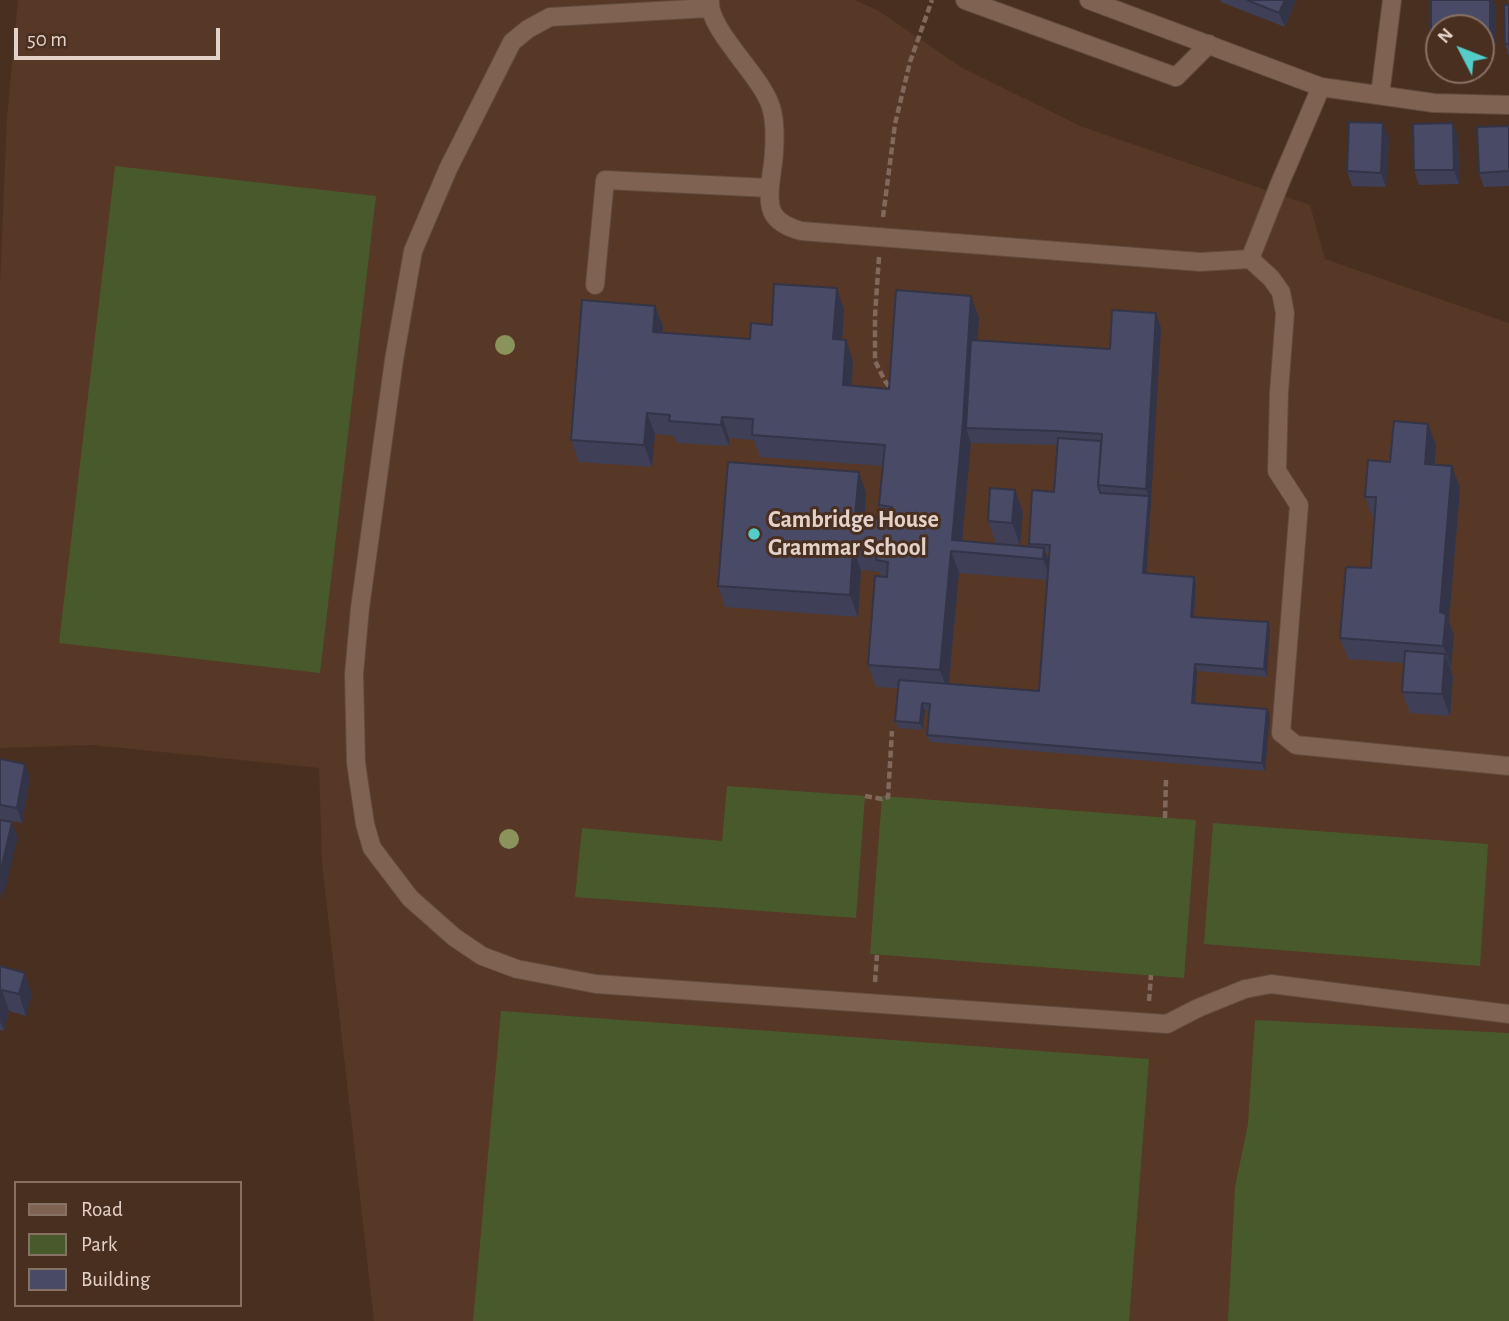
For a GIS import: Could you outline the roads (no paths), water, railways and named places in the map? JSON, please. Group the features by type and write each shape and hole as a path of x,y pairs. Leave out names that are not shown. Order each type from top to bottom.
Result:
{"street":[{"path":"965,0 1176,78 1209,44"},
{"path":"1089,0 1321,87 1434,103 1509,105"},
{"path":"1380,95 1392,0"},
{"path":"1509,766 1296,745 1281,733 1299,505 1277,471 1285,313 1280,292 1271,278 1250,259 1200,262 801,231 789,227 772,213 769,204 774,151 771,107 764,92 716,24 710,4 550,17 512,42 448,169 413,251 392,374 360,608 354,674 356,763 365,824 372,848 410,898 454,937 482,956 517,969 596,984 1167,1024 1245,989 1271,984 1509,1014"},
{"path":"1250,259 1321,87"},
{"path":"595,285 605,180 770,188"}],"place":[{"name":"Cambridge House Grammar School","path":"754,534"}]}
